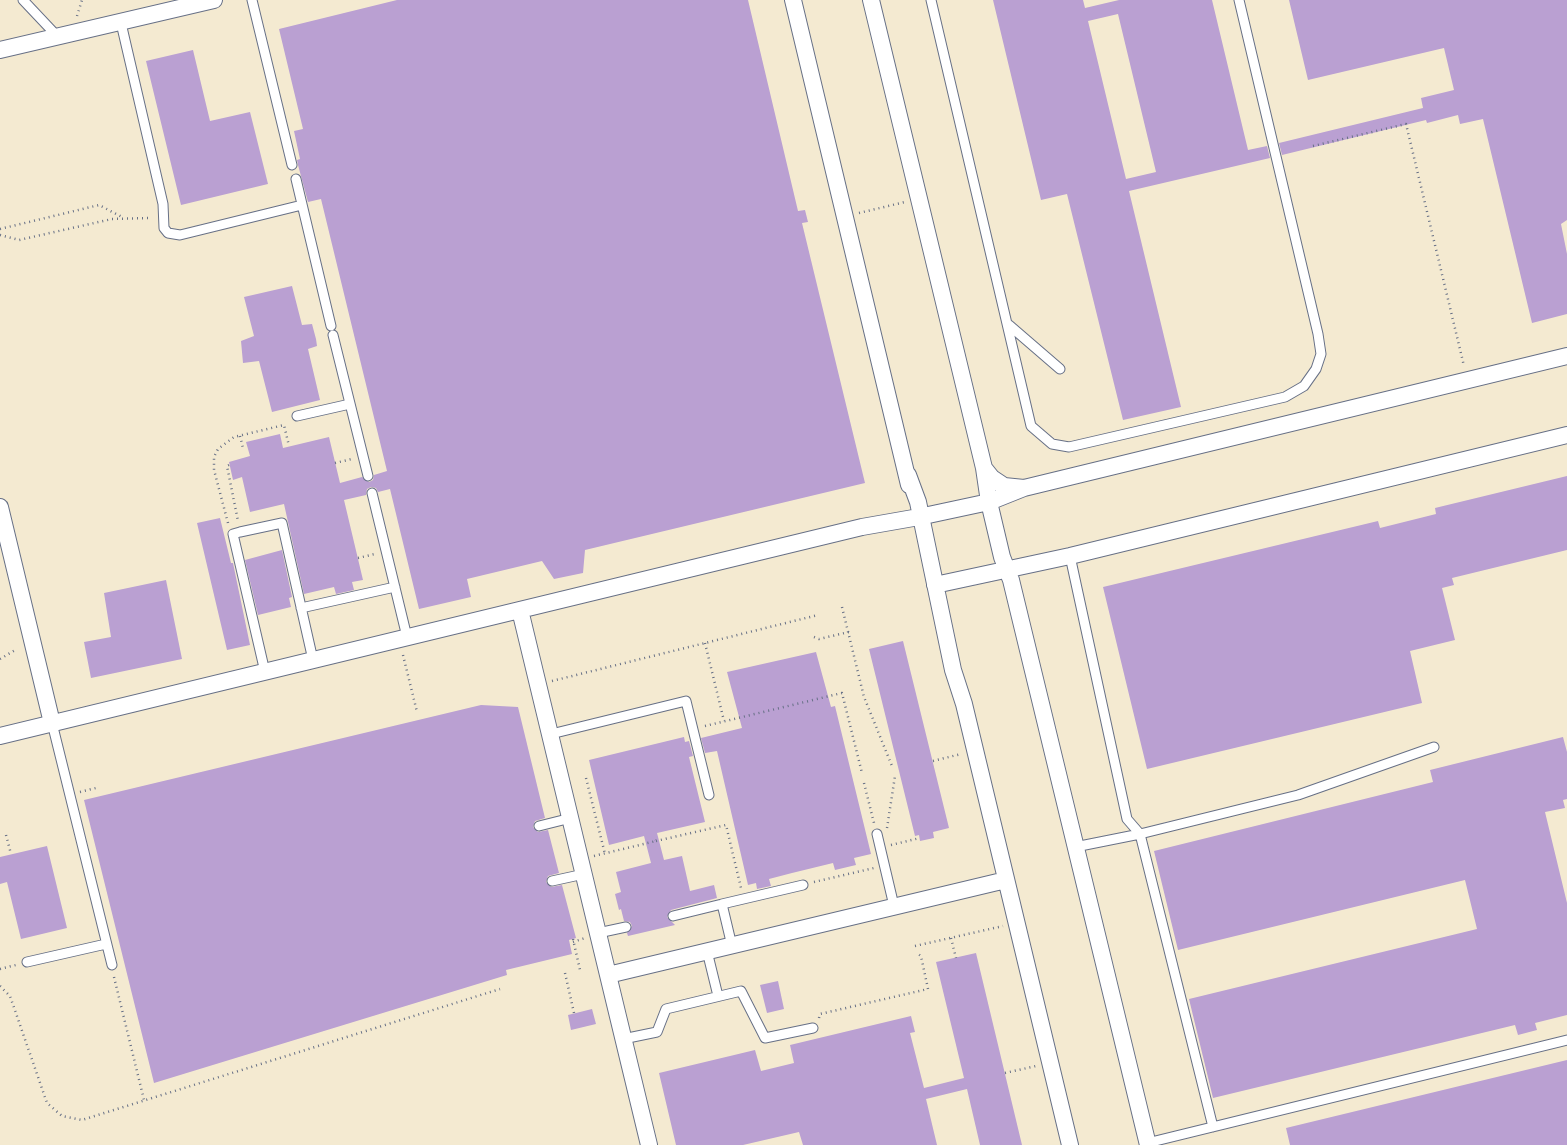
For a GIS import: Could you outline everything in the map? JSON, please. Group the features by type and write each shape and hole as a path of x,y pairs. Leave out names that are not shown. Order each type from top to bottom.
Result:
{"street":[{"path":"0,50 214,0"},
{"path":"793,0 908,475 918,502 919,517 953,670 975,751 1070,1145"},
{"path":"870,0 984,468 989,502 1147,1144"},
{"path":"0,736 862,527 989,502 1024,488 1567,356"},
{"path":"935,585 1070,556 1567,436"},
{"path":"984,468 992,478 1004,486 1024,488"},
{"path":"0,507 52,723"},
{"path":"520,610 649,1145"},
{"path":"608,975 1006,880"}],"lane":[{"path":"23,0 57,36"},
{"path":"252,0 292,165"},
{"path":"931,0 1031,426 1045,440 1061,446 1080,446 1285,397 1294,393 1311,379 1321,354 1318,334 1239,0"},
{"path":"121,23 164,204 162,218 168,233 180,235 302,205"},
{"path":"296,178 368,476"},
{"path":"1008,325 1060,369"},
{"path":"297,416 350,404"},
{"path":"372,493 407,637"},
{"path":"265,672 237,533 282,523 313,660"},
{"path":"1070,556 1127,819 1140,834 1213,1127"},
{"path":"301,608 395,587"},
{"path":"550,734 686,701 709,795"},
{"path":"52,723 112,965"},
{"path":"1075,848 1298,795 1434,747"},
{"path":"539,826 571,818"},
{"path":"877,834 894,906"},
{"path":"552,881 582,866"},
{"path":"673,916 803,885"},
{"path":"722,904 732,946"},
{"path":"598,934 626,927"},
{"path":"27,962 106,944"},
{"path":"707,951 718,996"},
{"path":"623,1039 657,1032 666,1009 741,990 764,1038 813,1028"},
{"path":"1147,1144 1567,1040"}],"path":[{"path":"1313,146 1406,124 1467,380"},
{"path":"845,216 919,199"},
{"path":"0,229 28,220 98,204 124,218"},
{"path":"0,235 19,240 124,218 162,218"},
{"path":"237,533 224,515 214,470 214,458 224,443 240,436 284,425 289,446"},
{"path":"240,436 243,448"},
{"path":"335,463 363,456"},
{"path":"229,465 227,466 237,533"},
{"path":"358,558 386,552"},
{"path":"842,607 864,697 892,766"},
{"path":"539,684 818,615"},
{"path":"814,637 819,639 849,632"},
{"path":"706,643 724,721"},
{"path":"0,659 18,648 33,645"},
{"path":"403,657 416,712"},
{"path":"693,729 842,693 862,773"},
{"path":"933,761 975,751"},
{"path":"864,783 877,834 887,832 894,776"},
{"path":"586,778 604,854"},
{"path":"70,794 96,788"},
{"path":"582,866 604,854 726,825 744,899"},
{"path":"6,836 11,854"},
{"path":"880,848 920,838"},
{"path":"803,885 884,866"},
{"path":"915,946 1016,922"},
{"path":"951,938 956,958"},
{"path":"573,939 580,970"},
{"path":"813,1028 820,1014 928,989 921,956 917,952"},
{"path":"0,969 27,962"},
{"path":"112,965 144,1101"},
{"path":"565,973 574,1013"},
{"path":"0,986 10,996 47,1103 62,1116 82,1120 500,989"},
{"path":"1005,1073 1050,1062"}],"building":[{"path":"397,0 748,0 798,211 805,210 808,222 802,223 865,483 585,550 583,573 554,579 542,561 467,579 471,597 419,609 390,489 378,492 376,488 371,487 367,489 366,495 344,500 363,580 352,582 354,590 336,594 334,587 304,594 284,504 250,512 242,477 233,480 229,462 250,456 246,442 280,434 283,448 329,437 340,483 362,477 369,482 373,480 374,475 387,471 321,199 308,202 298,165 297,160 300,159 294,131 303,129 279,29"},
{"path":"993,0 1083,0 1085,8 1119,0 1212,0 1248,150 1267,146 1270,158 1129,191 1181,407 1123,420 1067,194 1041,200","holes":["1118,14 1156,172 1126,179 1088,21"]},
{"path":"1289,0 1567,0 1567,220 1561,224 1567,254 1567,314 1532,323 1483,119 1460,124 1458,115 1427,123 1426,120 1282,155 1279,143 1423,108 1421,98 1454,90 1444,48 1308,80"},
{"path":"193,50 210,121 250,112 268,184 181,205 146,61"},
{"path":"292,286 302,325 312,324 316,339 317,346 308,349 320,400 272,412 259,361 243,363 241,341 254,336 244,297"},
{"path":"1567,476 1567,550 1452,578 1454,585 1442,588 1455,640 1410,651 1422,703 1147,769 1103,587 1378,521 1380,528 1436,514 1435,508"},
{"path":"220,518 231,563 233,563 250,645 227,650 197,523"},
{"path":"282,550 292,597 289,598 291,607 258,615 245,560"},
{"path":"166,580 182,659 91,678 84,642 111,637 104,593"},
{"path":"903,641 949,828 933,832 934,838 920,841 919,835 915,836 869,649"},
{"path":"816,652 831,707 835,706 871,854 854,858 856,865 835,870 833,863 769,879 771,886 757,889 756,883 748,885 717,751 705,753 701,738 742,728 727,672"},
{"path":"481,705 518,707 545,818 535,821 533,827 538,832 548,830 559,873 548,876 546,882 551,887 562,885 576,938 569,940 572,954 506,970 507,975 154,1083 84,800"},
{"path":"684,737 685,742 689,741 693,756 689,757 705,822 657,833 664,860 682,856 690,891 714,885 717,898 671,910 667,917 675,925 628,936 627,933 632,926 630,922 624,921 621,909 619,910 615,894 621,892 616,872 651,863 644,836 609,845 589,760"},
{"path":"1563,737 1567,752 1567,799 1563,800 1565,808 1545,812 1567,903 1567,1015 1535,1023 1537,1030 1518,1035 1515,1025 1213,1098 1189,999 1477,929 1465,880 1178,950 1154,851 1433,782 1430,770"},
{"path":"47,846 67,928 21,939 7,882 0,884 0,857"},
{"path":"976,953 1022,1145 980,1145 967,1089 926,1099 937,1145 803,1145 799,1132 743,1145 676,1145 659,1073 755,1050 761,1071 794,1063 790,1045 911,1016 915,1032 910,1033 924,1088 964,1078 936,962"},
{"path":"778,981 784,1009 767,1013 760,985"},
{"path":"592,1009 596,1024 571,1030 568,1015"},
{"path":"1567,1060 1567,1145 1290,1145 1286,1128"}]}
